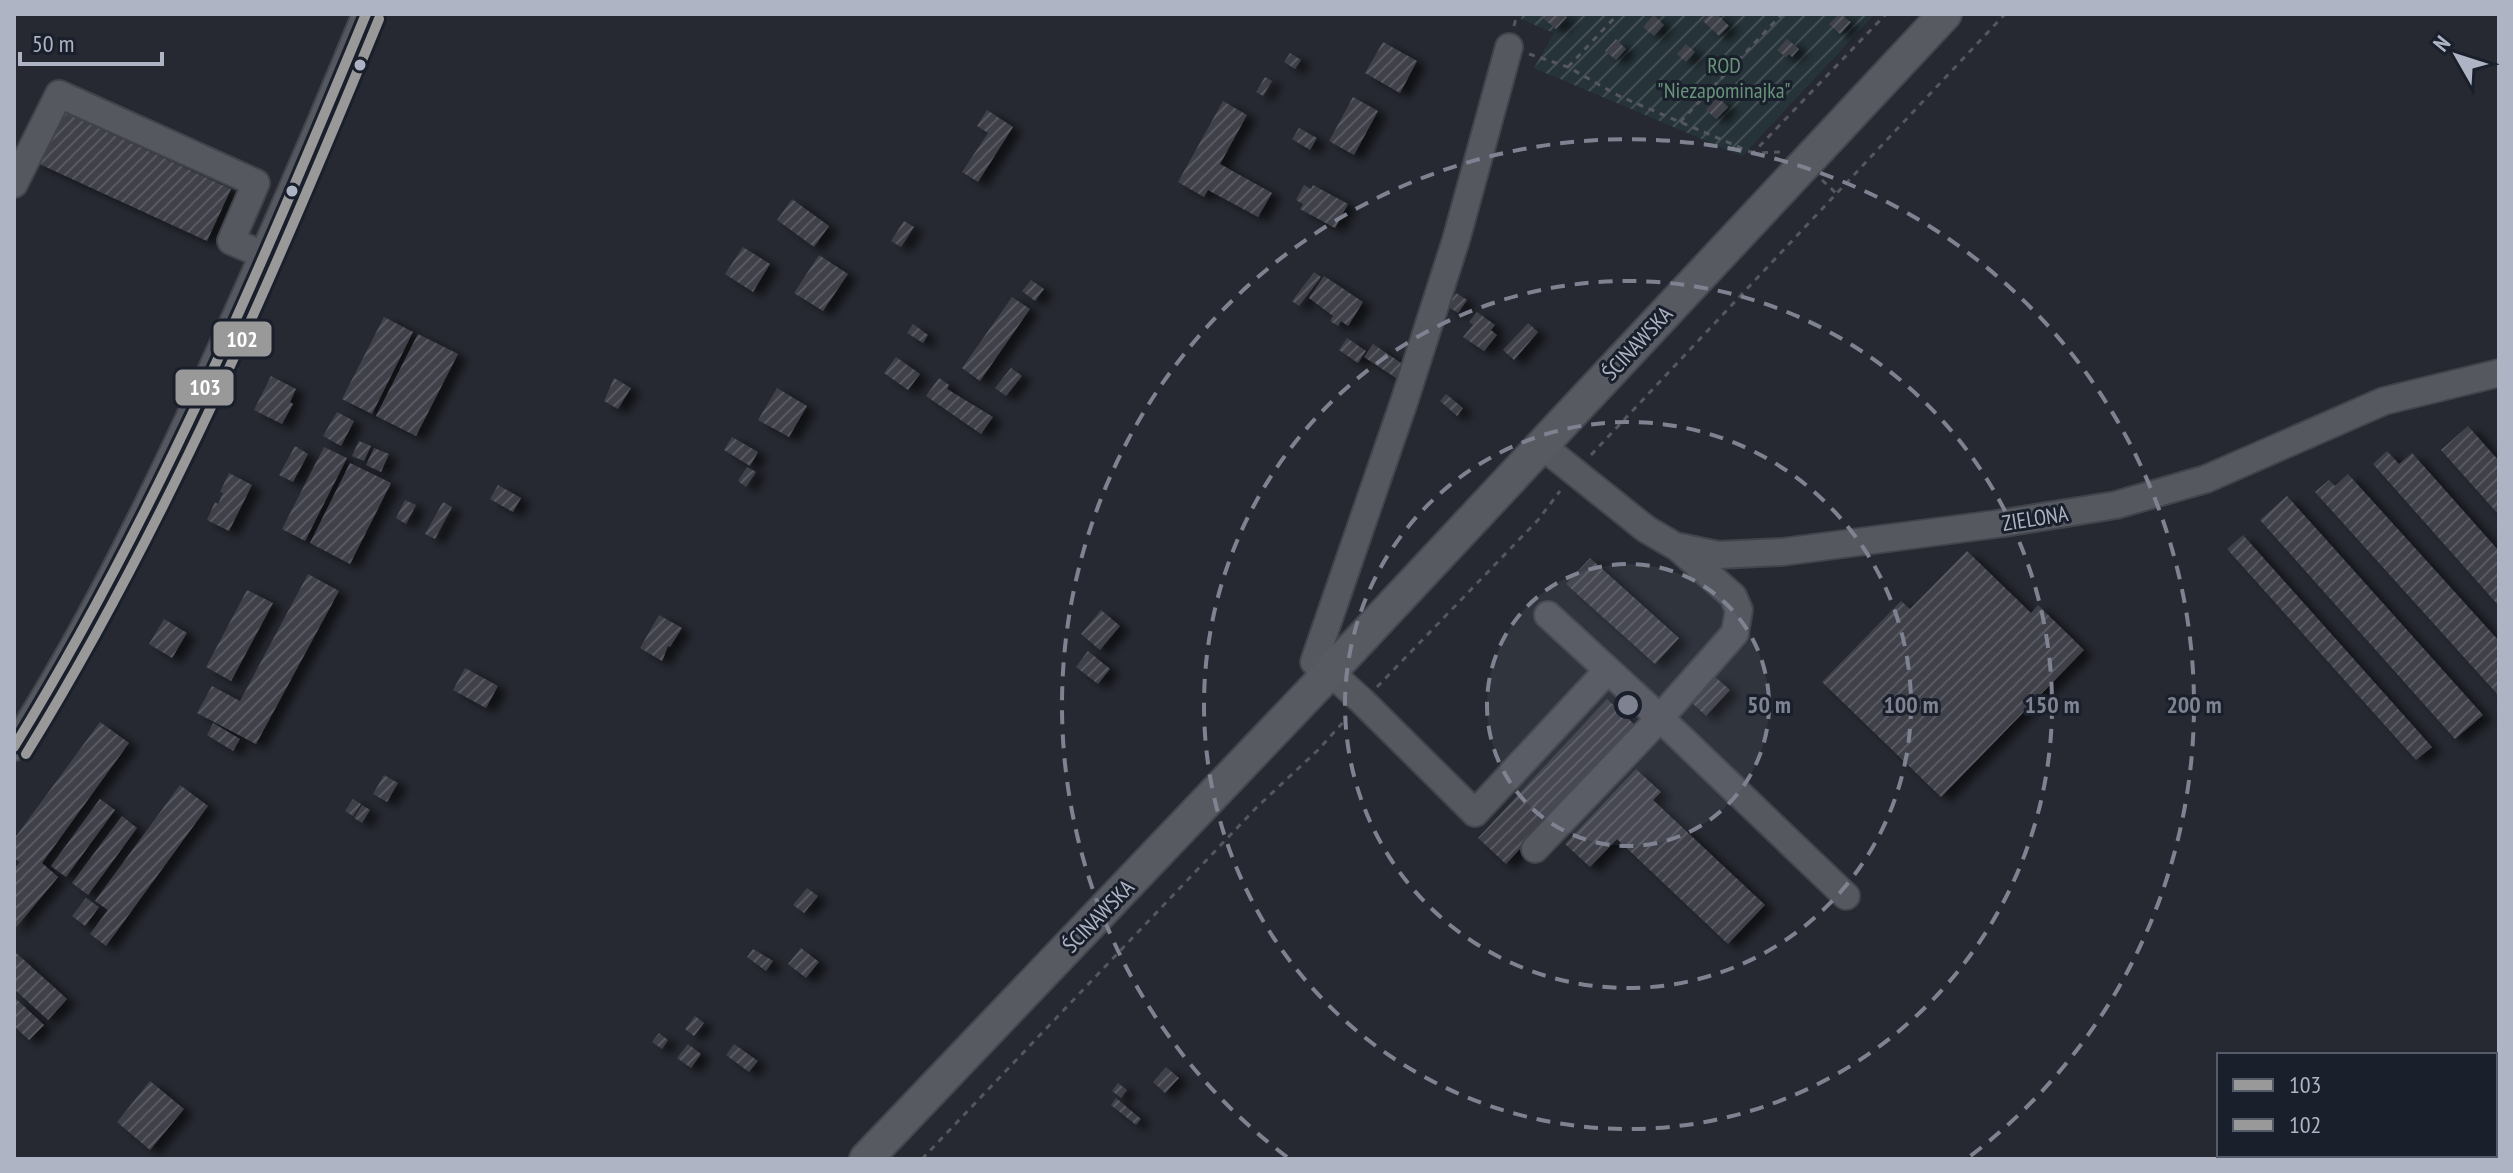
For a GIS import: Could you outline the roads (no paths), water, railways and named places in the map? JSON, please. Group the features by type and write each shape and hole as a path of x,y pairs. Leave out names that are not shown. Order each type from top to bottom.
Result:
{"main road":[{"name":"ŚCINAWSKA","path":"866,1159 1322,667 1541,445 1945,14"}],"street":[{"path":"14,747 63,669 118,568 264,255 366,14"},
{"name":"ŚCINAWSKA","path":"1322,667 1456,240 1509,47"},
{"path":"14,184 59,94 256,183 231,241 264,255"},
{"name":"ZIELONA","path":"1541,445 1646,529 1675,546 1718,555 1782,552 2116,505 2206,479 2384,401 2499,373"},
{"path":"1535,849 1660,718 1735,633 1739,610 1733,596 1675,546"},
{"path":"1548,615 1846,896"},
{"path":"1322,667 1362,701 1475,813 1608,670"}],"park label":[{"name":"ROD \"Niezapominajka\"","path":"1724,78"}]}
